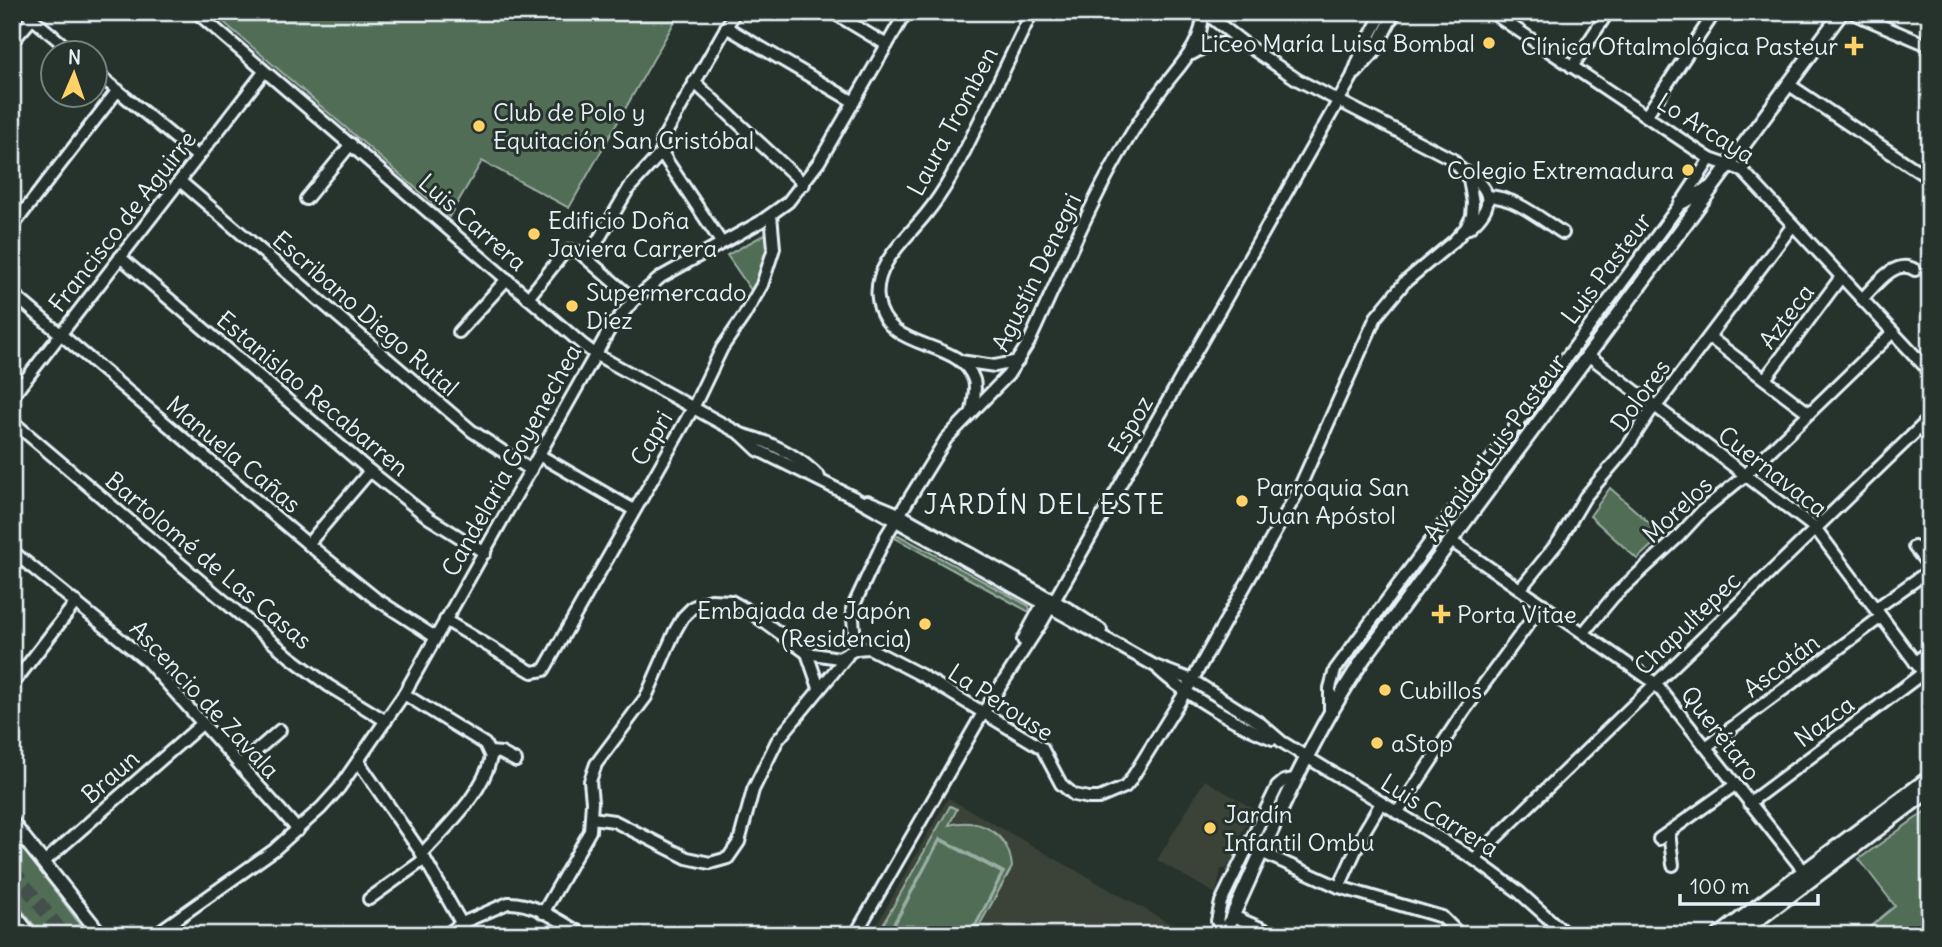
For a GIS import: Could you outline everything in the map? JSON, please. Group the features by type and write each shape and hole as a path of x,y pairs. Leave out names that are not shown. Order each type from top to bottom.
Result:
{"main road":[{"name":"Avenida Luis Pasteur","path":"1224,934 1306,757 1329,713 1377,640 1842,12"},
{"path":"1681,203 1713,186"},
{"path":"1719,935 1930,777"},
{"path":"1738,935 1930,790"},
{"path":"12,822 100,935"},
{"path":"12,912 30,935"}],"street":[{"name":"Luis Carrera","path":"196,12 595,354 741,434 766,441 806,464 824,482 855,498 875,503 897,518 1091,623 1112,642 1189,685 1254,731 1282,742 1474,859 1519,892 1565,934"},
{"path":"721,242 662,152 662,139 734,12"},
{"path":"832,12 887,45"},
{"name":"Candelaria Goyenechea","path":"154,935 298,830 339,788 404,694 611,327 634,300 661,277 771,215 788,202 804,184 906,12"},
{"name":"Laura Tromben","path":"1018,361 989,366 958,360 908,338 891,326 878,303 877,290 885,265 946,187 1032,12"},
{"path":"1204,12 1298,80 1436,150 1481,183 1487,196 1511,200 1563,233"},
{"name":"Agustín Denegri","path":"851,652 854,601 897,518 946,439 996,388 1030,342 1110,167 1152,102 1187,58 1201,35 1204,12"},
{"name":"Espoz","path":"855,935 1338,102 1383,12"},
{"name":"Espoz","path":"1352,77 1373,54 1395,12"},
{"path":"1572,66 1608,12"},
{"path":"1646,116 1715,12"},
{"path":"1850,12 1930,46"},
{"name":"Lo Arcaya","path":"1497,14 1710,159 1744,173 1930,372"},
{"path":"12,42 28,16 55,38"},
{"path":"726,27 854,102"},
{"name":"Agustín Denegri","path":"1187,58 1197,49 1210,44 1245,44"},
{"name":"Francisco de Aguirre","path":"12,397 264,72"},
{"path":"108,82 198,157"},
{"path":"694,82 804,184"},
{"path":"1788,84 1930,180"},
{"path":"12,227 118,90"},
{"path":"306,199 351,144"},
{"path":"585,257 629,188 662,152"},
{"name":"Luis Pasteur","path":"1329,713 1330,688 1335,670 1681,203 1710,159"},
{"path":"1454,241 1466,228 1472,216 1472,191 1464,170"},
{"name":"Escribano Diego Rutal","path":"180,181 472,431 531,470"},
{"name":"La Perouse","path":"543,913 587,840 592,818 590,781 596,764 646,697 675,631 693,607 711,600 731,601 807,653 829,658 869,648 876,651 1042,748 1067,790 1080,797 1099,798 1117,792 1130,781 1189,685 1296,495 1376,317 1405,282 1481,216 1487,196"},
{"name":"Capri","path":"445,620 525,668 538,672 549,664 694,408 722,348 754,299 769,268 775,240 771,215"},
{"name":"Dolores","path":"1521,588 1559,541 1585,497 1626,449 1655,406 1793,225"},
{"path":"528,298 567,251 575,250 634,300"},
{"name":"Estanislao Recabarren","path":"120,257 370,471 429,518 485,553"},
{"path":"1862,299 1895,268 1905,265 1915,270"},
{"name":"Azteca","path":"1765,379 1841,277"},
{"path":"459,332 507,279"},
{"name":"Manuela Cañas","path":"12,293 308,544 375,598 435,637"},
{"name":"Morelos","path":"1584,632 1614,596 1668,547 1703,510 1745,475 1893,332"},
{"path":"1709,337 1808,413"},
{"name":"Cuernavaca","path":"1588,355 1816,529 1927,678"},
{"path":"958,360 975,382 972,412"},
{"name":"Chapultepec","path":"1474,859 1930,418"},
{"name":"Bartolomé de Las Casas","path":"12,421 290,657 329,686 386,721"},
{"path":"539,455 634,510"},
{"path":"308,544 370,471"},
{"name":"Querétaro","path":"1451,541 1655,683 1804,871"},
{"path":"1914,547 1930,568"},
{"name":"Ascencio de Zavala","path":"12,551 146,660 298,830"},
{"name":"Ascotán","path":"1706,747 1878,613 1930,568"},
{"path":"12,685 76,602"},
{"path":"1397,813 1464,711 1543,604"},
{"path":"1915,662 1930,651"},
{"path":"592,818 614,821 687,858 710,863 728,858 739,842 753,790 770,752 785,729 851,652"},
{"path":"807,653 819,688"},
{"name":"Nazca","path":"1749,803 1927,678"},
{"path":"369,899 423,856 470,797 489,765 490,752 485,744 404,694"},
{"name":"Braun","path":"44,862 203,723"},
{"path":"240,765 280,730"},
{"path":"490,752 501,753 516,761"},
{"path":"358,761 423,856 468,935"},
{"path":"1224,934 1217,921 1221,902 1277,787 1297,778"},
{"path":"1659,839 1735,785"},
{"path":"1339,887 1365,830 1381,803"},
{"path":"1670,832 1673,865"},
{"path":"1263,853 1339,887 1442,917 1460,935"},
{"path":"446,935 462,923 508,903 522,904 584,935"},
{"path":"1233,916 1277,935"}],"shaded area":[{"name":"Jardín Infantil Ombu","path":"1205,780 1255,810 1233,846 1238,850 1226,869 1221,869 1216,894 1157,860"},
{"path":"948,798 1190,935 871,935"}],"green space":[{"name":"Club de Polo y Equitación San Cristóbal","path":"212,12 680,12 569,208 482,161 449,217"},
{"path":"1692,201 1338,686 1339,677 1364,639 1685,203"},
{"path":"769,232 766,256 753,293 727,255"},
{"path":"1610,488 1663,535 1637,559 1590,516"},
{"path":"898,535 1029,606 1031,613 893,537"},
{"path":"950,806 957,809 949,825 972,823 991,830 999,837 1010,855 1012,867 974,935 971,935 1004,872 940,838 892,926 907,935 877,935"},
{"path":"1930,808 1930,935 1860,935 1895,906 1859,859"},
{"path":"12,836 88,935 42,935 12,898"},
{"path":"940,840 1002,873 970,935 911,935 894,926"}],"tunnel":[{"path":"12,869 64,935"}],"place":[{"name":"Liceo María Luisa Bombal","path":"1489,43"},
{"name":"Clínica Oftalmológica Pasteur","path":"1854,46"},
{"name":"Club de Polo y Equitación San Cristóbal","path":"479,126"},
{"name":"Colegio Extremadura","path":"1688,170"},
{"name":"Edificio Doña Javiera Carrera","path":"534,234"},
{"name":"Supermercado Diez","path":"572,306"},
{"name":"Parroquia San Juan Apóstol","path":"1242,501"},
{"name":"Porta Vitae","path":"1441,614"},
{"name":"Embajada de Japón (Residencia)","path":"925,624"},
{"name":"Cubillos","path":"1385,690"},
{"name":"aStop","path":"1377,743"},
{"name":"Jardín Infantil Ombu","path":"1210,828"}],"district":[{"name":"JARDÍN DEL ESTE","path":"1045,504"}]}
